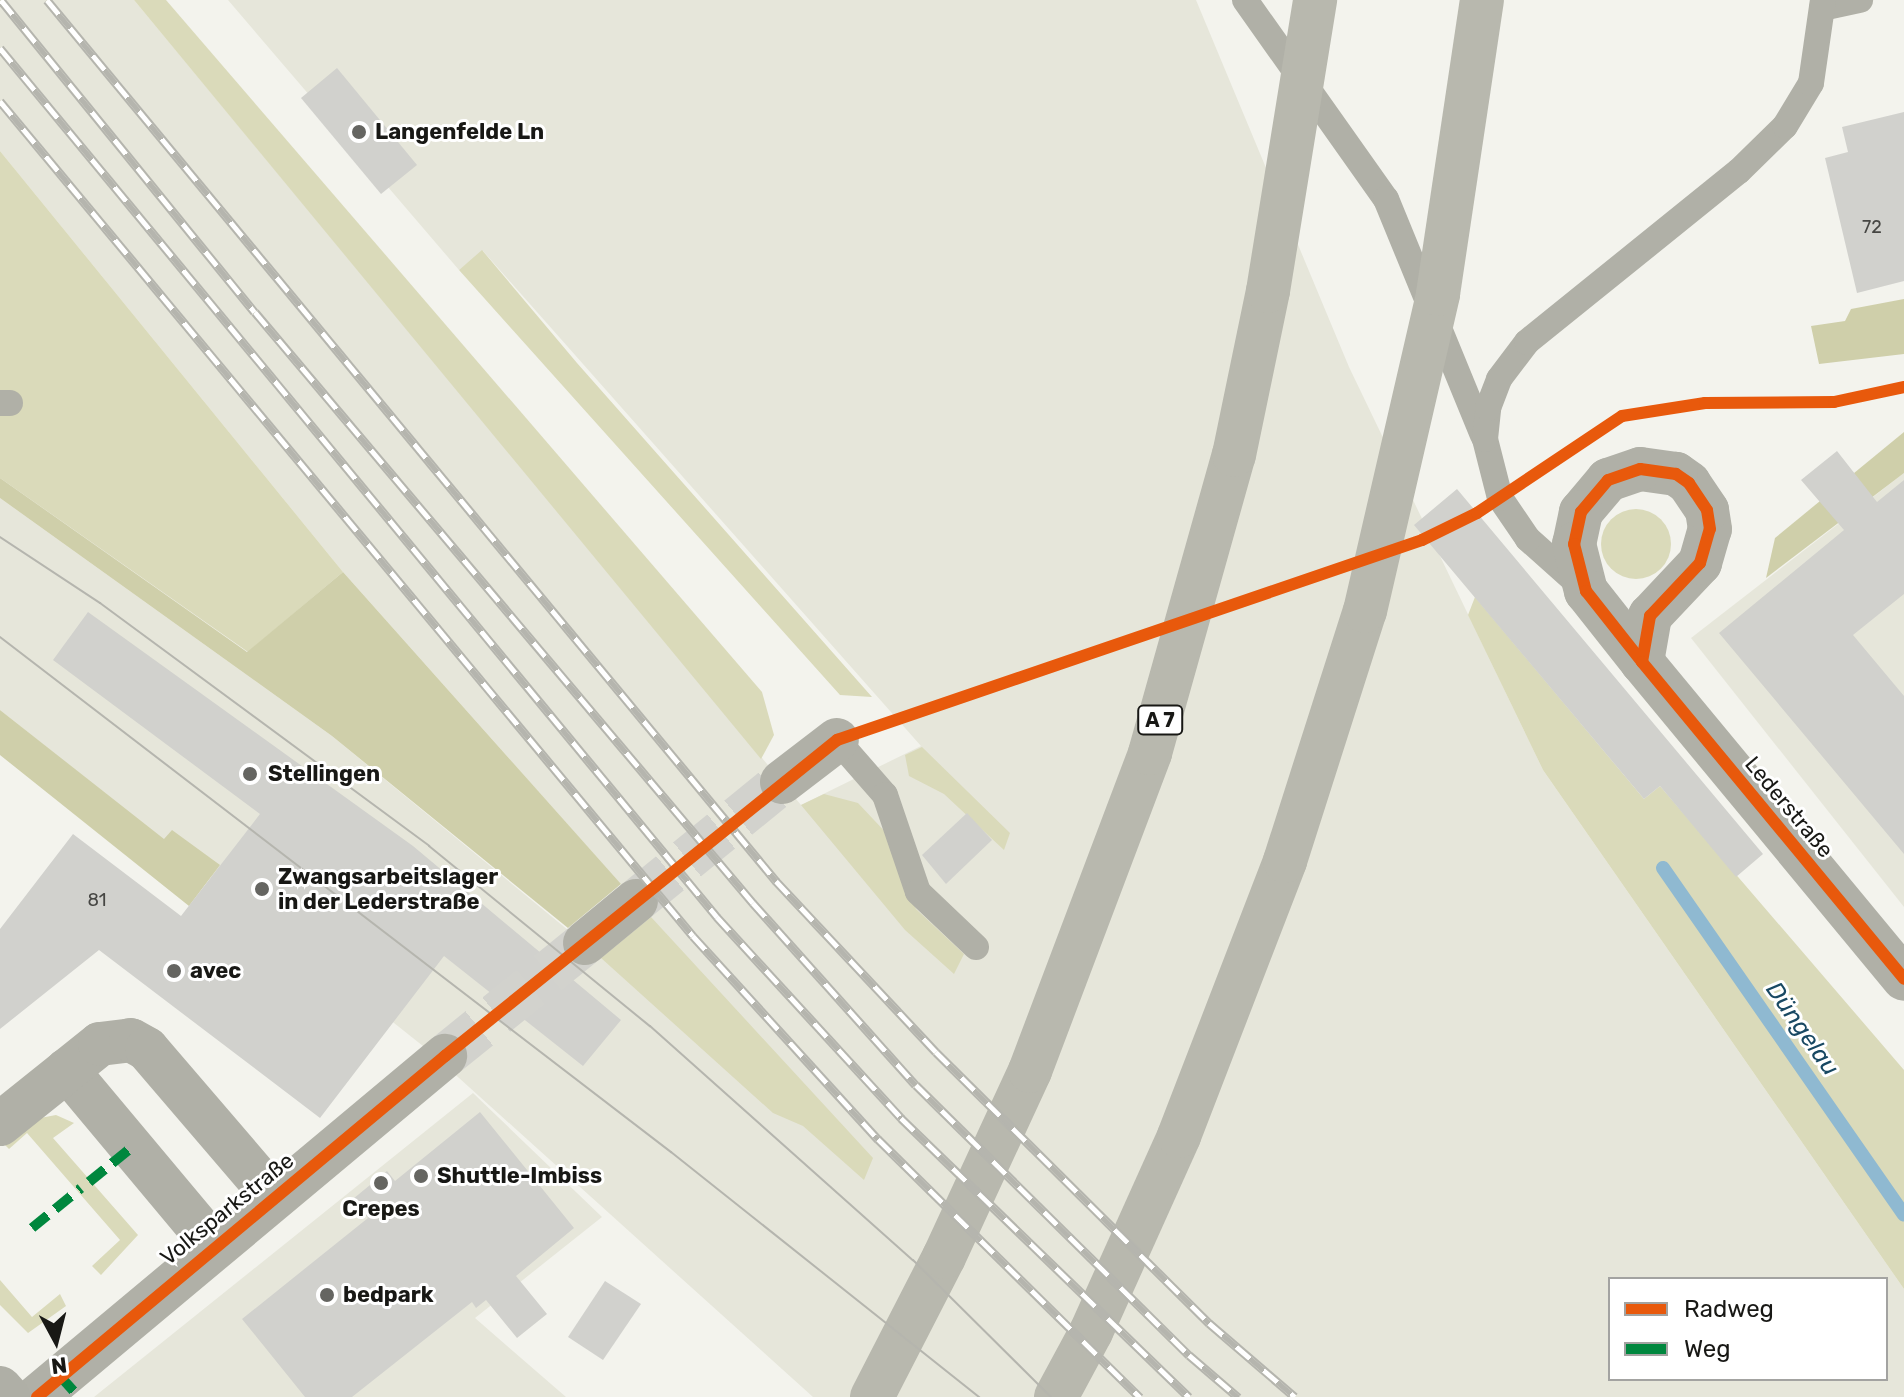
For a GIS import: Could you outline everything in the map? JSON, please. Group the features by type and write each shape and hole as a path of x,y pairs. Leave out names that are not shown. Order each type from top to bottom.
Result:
{"highway":[{"name":"A 7","path":"872,1397 1030,1071 1150,753 1234,455 1268,291 1315,0"},
{"path":"1056,1397 1091,1332 1179,1136 1285,861 1365,611 1438,294 1482,0"}],"street":[{"name":"Lederstraße","path":"1642,662 1650,616 1700,563 1708,547 1707,510 1689,483 1676,474 1640,469 1608,480 1591,496 1574,544 1586,591 1642,662 1904,979"},
{"path":"782,782 837,740"},
{"path":"585,943 636,901"},
{"name":"Volksparkstraße","path":"0,1124 107,1040 140,1043 274,1197"},
{"name":"Volksparkstraße","path":"37,1397 445,1056"},
{"name":"Volksparkstraße","path":"67,1070 214,1246"},
{"path":"0,1388 8,1397"}],"lane":[{"path":"1245,0 1386,199 1485,439"},
{"path":"1586,591 1512,518 1488,465 1485,439 1488,408 1499,379 1527,342 1739,171 1785,126 1811,83 1823,4 1860,0"},
{"path":"837,740 885,795 918,892 976,947"}],"shaded area":[{"path":"0,0 134,0 801,805 921,746 483,251 459,270 228,0 1196,0 1349,367 1543,770 1904,1289 1904,1397 813,1397 428,1050 0,710 0,498 332,736 602,958 651,918 343,572 0,151"},
{"path":"1904,473 1904,907 1691,638"},
{"path":"473,1093 602,1217 475,1318 566,1397 94,1397"}],"green space":[{"path":"134,0 166,0 762,692 774,735 761,759"},
{"path":"0,151 343,572 248,652 0,478"},
{"path":"482,250 577,363 872,697 840,695 459,270"},
{"path":"1904,299 1904,354 1819,364 1811,326 1845,321 1851,309"},
{"path":"1904,432 1904,473 1766,578 1775,538"},
{"path":"0,478 247,652 343,572 621,884 568,928 332,736 0,498"},
{"path":"1629,509 1643,509 1656,514 1666,524 1671,544 1666,564 1656,574 1643,579 1629,579 1616,574 1606,564 1601,551 1601,537 1606,524 1616,514"},
{"path":"1475,597 1644,799 1660,786 1904,1070 1904,1289 1543,770 1468,615"},
{"path":"0,710 164,839 172,830 220,865 189,906 0,755"},
{"path":"922,747 1010,833 1004,850 944,794 909,776 905,755"},
{"path":"824,794 858,803 890,837 916,909 964,954 954,974 905,930 801,805"},
{"path":"651,917 873,1158 864,1180 803,1126 773,1113 601,958"},
{"path":"56,1115 74,1123 53,1138 138,1235 101,1275 92,1266 120,1240 27,1133 9,1149 5,1145 35,1119"},
{"path":"0,1280 32,1317 60,1294 66,1306 28,1333 0,1305"}],"building":[{"name":"Langenfelde Ln","path":"337,68 417,165 381,194 301,98"},
{"path":"1904,112 1904,281 1857,293 1825,158 1848,152 1842,127"},
{"path":"1837,451 1877,502 1904,480 1904,594 1853,635 1904,696 1904,854 1719,633 1844,530 1801,480"},
{"path":"1457,489 1763,854 1736,877 1660,786 1644,799 1414,525"},
{"path":"88,612 413,846 621,1020 583,1066 444,956 320,1118 99,950 0,1029 0,929 73,834 181,916 260,814 53,660"},
{"path":"967,813 992,840 946,884 922,855"},
{"path":"480,1112 574,1228 516,1276 547,1314 517,1338 486,1300 476,1308 472,1302 352,1397 305,1397 242,1319 368,1218 353,1199 387,1171 395,1181"},
{"path":"605,1281 641,1304 603,1360 568,1337"}],"waterway":[{"name":"Düngelau","path":"1663,868 1904,1215"}],"tunnel":[{"path":"636,901 782,782"},
{"path":"445,1056 585,943"}],"tram line":[{"path":"0,537 100,603 429,846 650,1026 913,1260 1051,1397"},
{"path":"0,637 671,1152 979,1397"}],"railway":[{"path":"1,0 255,312 753,903 916,1085 1189,1355 1238,1397"},
{"path":"47,0 776,881 936,1052 1209,1323 1295,1397"},
{"path":"0,48 717,917 901,1118 1189,1397"},
{"path":"0,101 693,936 878,1139 1140,1397"}],"marked path":[{"path":"89,1182 132,1147"},
{"path":"32,1228 81,1188"},
{"path":"60,1376 79,1397"}],"cycle path":[{"path":"37,1397 445,1056 837,740 1422,540 1477,513 1622,416 1705,403 1834,402 1904,387"},
{"path":"1642,662 1650,616 1700,563 1710,529 1707,510 1689,483 1676,474 1640,469 1608,480 1581,512 1574,544 1586,591 1642,662 1904,979"}],"place":[{"name":"Langenfelde Ln","path":"359,132"},
{"name":"Stellingen","path":"250,774"},
{"name":"Zwangsarbeitslager in der Lederstraße","path":"262,889"},
{"name":"avec","path":"174,971"},
{"name":"Shuttle-Imbiss","path":"421,1176"},
{"name":"Crepes","path":"381,1183"},
{"name":"bedpark","path":"327,1295"}]}
